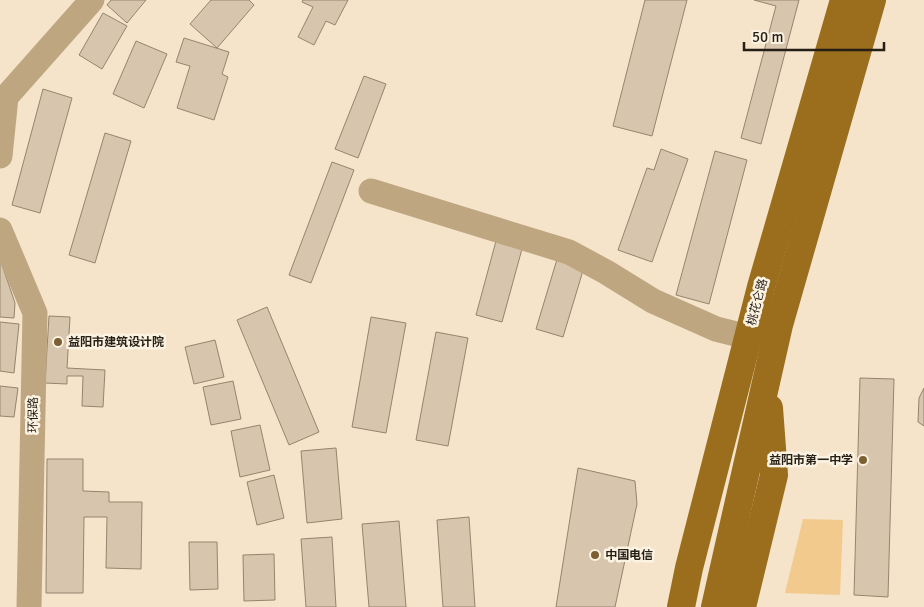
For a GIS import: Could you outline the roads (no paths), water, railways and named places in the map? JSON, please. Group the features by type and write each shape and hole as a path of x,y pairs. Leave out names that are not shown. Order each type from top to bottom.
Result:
{"main road":[{"name":"桃花仑路","path":"681,607 689,568 761,286 844,0"},
{"path":"715,607 779,325 872,0"},
{"path":"742,607 774,475 767,381"}],"street":[{"path":"0,156 6,97 92,0"},
{"path":"371,191 569,252 653,301 716,329 748,337"},
{"name":"环保路","path":"0,230 36,313 29,607"}],"place":[{"name":"益阳市建筑设计院","path":"58,342"},
{"name":"益阳市第一中学","path":"863,460"},
{"name":"中国电信","path":"595,555"}]}
